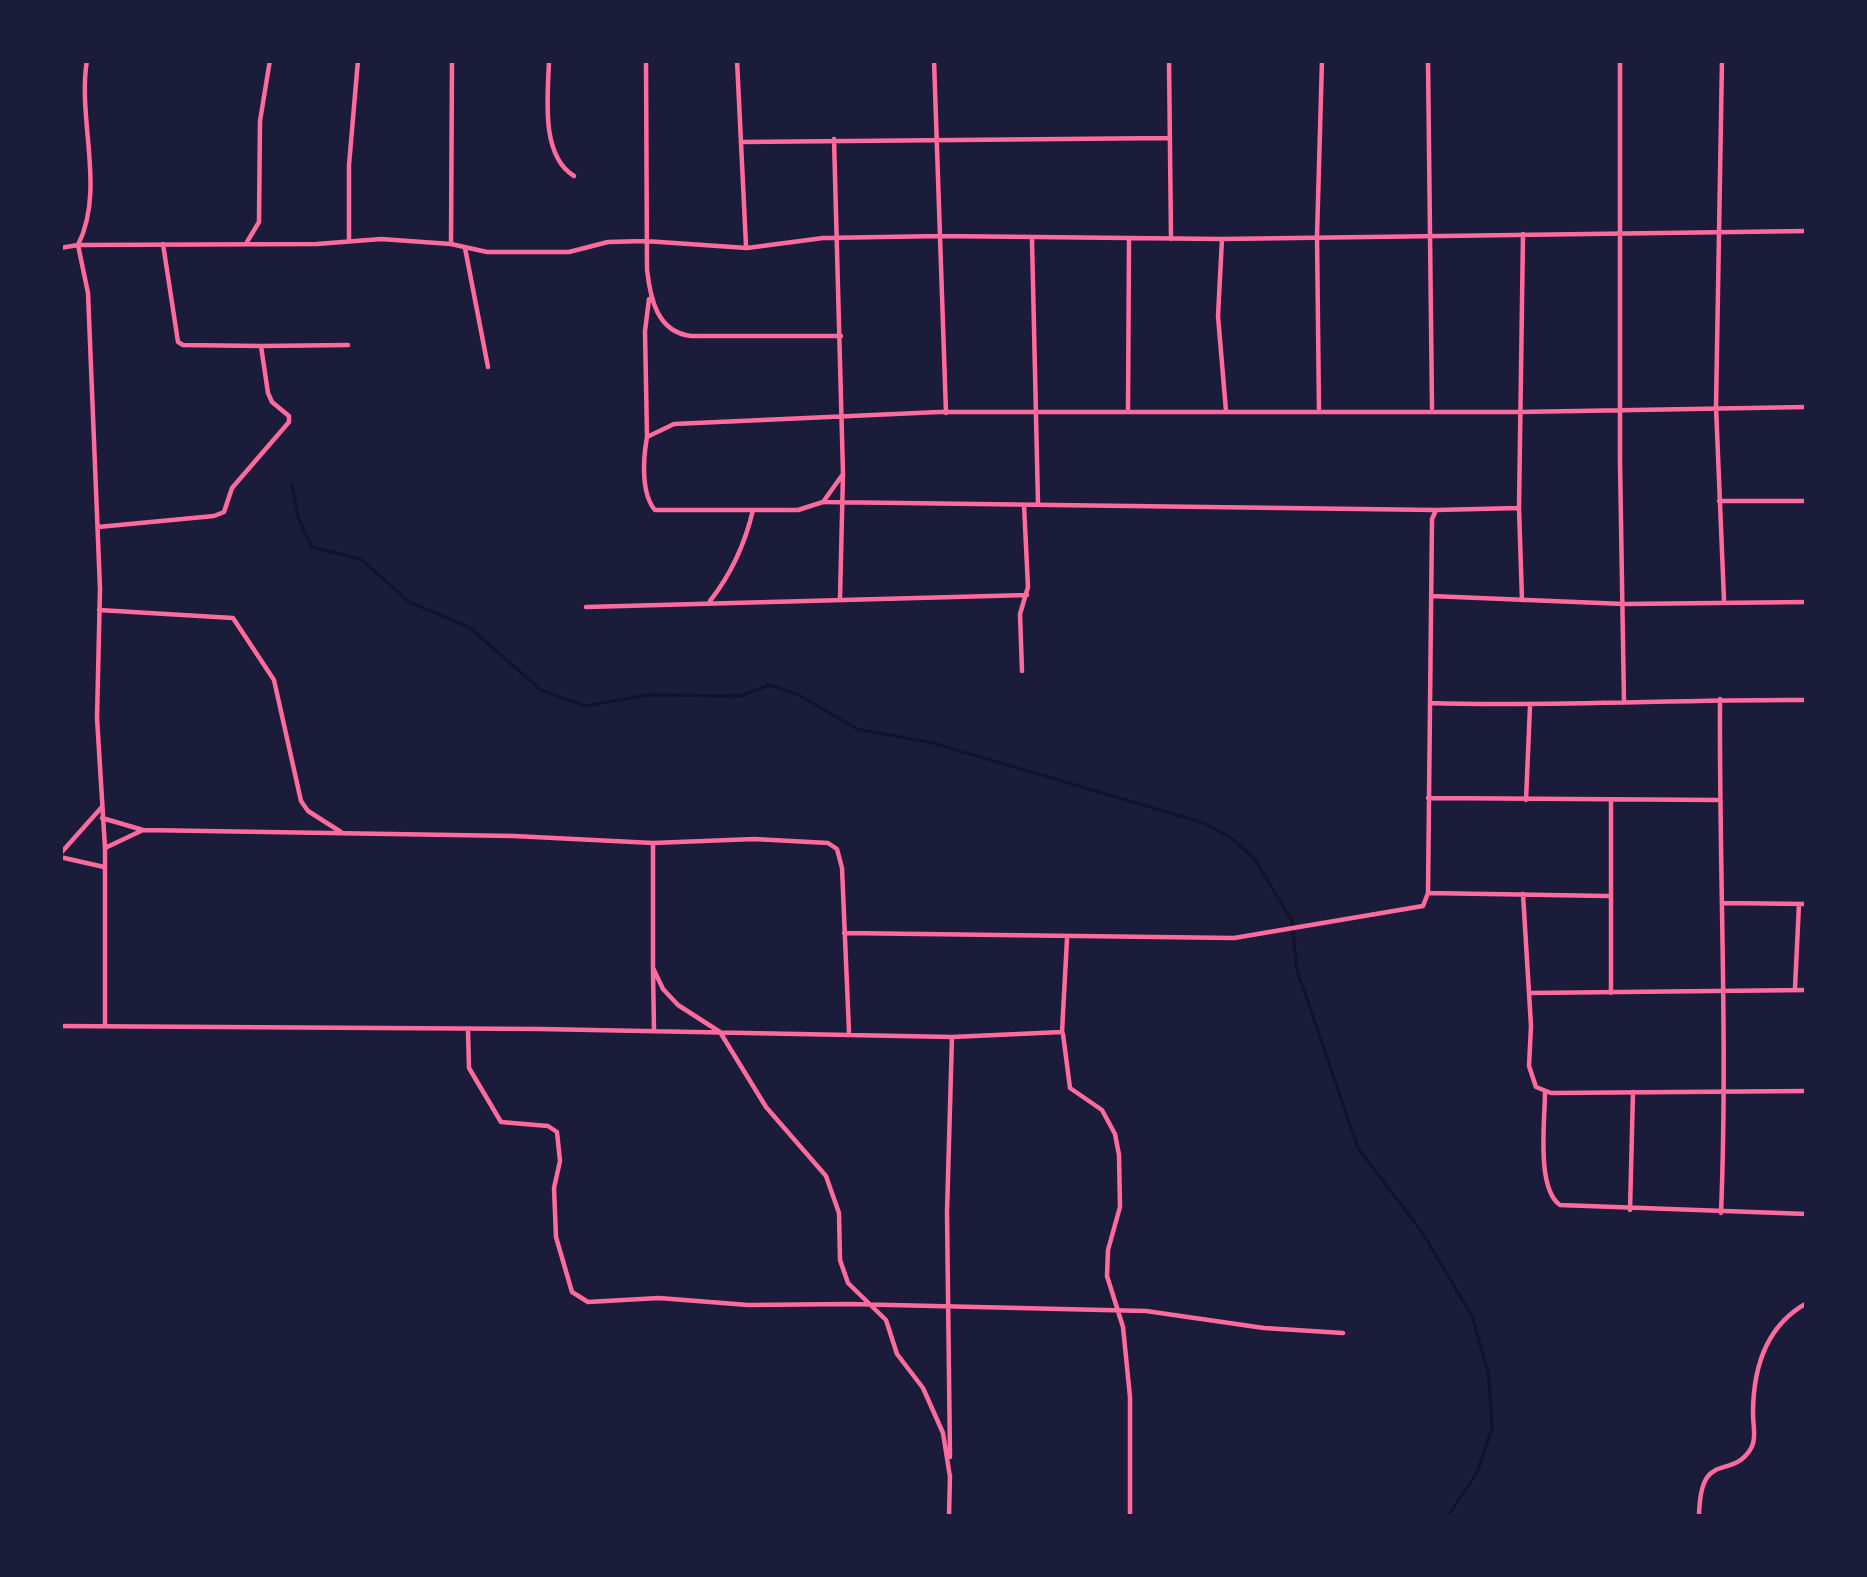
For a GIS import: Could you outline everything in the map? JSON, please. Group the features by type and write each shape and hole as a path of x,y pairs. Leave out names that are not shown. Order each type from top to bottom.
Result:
{"street":[{"path":"87,60 83,100 90,184 78,245 88,293 98,527 97,718 105,848 105,1024"},
{"path":"245,245 260,222 260,121 270,60"},
{"path":"349,241 349,165 358,60"},
{"path":"452,60 452,244"},
{"path":"549,60 554,152 563,169 574,176"},
{"path":"646,60 645,241 650,296 646,490 648,504 655,510 798,510 823,502 1519,508"},
{"path":"737,60 746,248"},
{"path":"934,60 946,413"},
{"path":"1169,60 1171,239"},
{"path":"1319,412 1322,60"},
{"path":"1428,60 1432,410"},
{"path":"1620,60 1624,702"},
{"path":"1722,60 1716,407 1724,600"},
{"path":"742,142 1170,138"},
{"path":"834,140 843,473 840,598"},
{"path":"60,248 400,239 487,252 569,252 608,242 645,241 746,248 836,238 940,236 1222,239 1807,231"},
{"path":"1522,600 1523,234"},
{"path":"1128,411 1129,239"},
{"path":"1222,239 1217,289 1226,411"},
{"path":"1032,240 1038,506"},
{"path":"163,244 178,342 349,345"},
{"path":"465,248 488,367"},
{"path":"650,296 662,321 681,335 841,336"},
{"path":"98,527 224,512 232,488 289,422 268,393 261,346"},
{"path":"647,437 674,424 841,414 1807,407"},
{"path":"823,502 843,473"},
{"path":"1719,501 1807,501"},
{"path":"1022,671 1020,614 1027,595 1024,506"},
{"path":"709,602 742,548 753,509"},
{"path":"844,933 1234,938 1421,907 1428,892 1431,525 1436,510"},
{"path":"586,607 1027,595"},
{"path":"1430,596 1624,604 1807,602"},
{"path":"99,610 233,618 274,680 301,801 344,835"},
{"path":"1720,699 1726,992 1721,1213"},
{"path":"1430,703 1530,706 1807,700"},
{"path":"1526,800 1530,706"},
{"path":"1428,798 1719,800"},
{"path":"1611,801 1611,994"},
{"path":"101,808 60,856 104,867"},
{"path":"102,818 143,830 653,843 754,839 834,845 841,859 849,1035"},
{"path":"105,848 143,830"},
{"path":"653,843 654,1030"},
{"path":"1428,892 1608,896"},
{"path":"1523,894 1530,1077 1536,1088 1545,1092 1807,1091"},
{"path":"1723,903 1803,904 1795,991"},
{"path":"1067,938 1062,1032 1070,1088 1102,1110 1115,1134 1119,1155 1120,1207 1108,1250 1107,1276 1119,1310 1130,1397 1130,1517"},
{"path":"653,968 678,1005 720,1032 766,1107 826,1176 838,1214 844,1272 854,1290 886,1320 897,1354 926,1394 943,1433 950,1477"},
{"path":"1529,993 1807,990"},
{"path":"60,1026 952,1037 1062,1032"},
{"path":"468,1030 468,1066 501,1122 548,1126 557,1132 556,1237 577,1298 595,1303 659,1298 724,1305 1119,1310 1343,1333"},
{"path":"949,1517 946,1212 952,1037"},
{"path":"1545,1092 1545,1173 1551,1198 1566,1207 1807,1214"},
{"path":"1630,1210 1633,1092"},
{"path":"1699,1517 1701,1489 1708,1475 1747,1454 1752,1446 1754,1384 1765,1346 1786,1316 1807,1303"}],"waterway":[{"path":"292,486 299,520 312,547 361,559 409,602 469,627 541,690 585,706 647,695 741,696 769,685 797,694 857,729 933,743 1204,823 1254,858 1292,921 1297,970 1358,1148 1422,1232 1472,1316 1489,1376 1492,1428 1477,1473 1447,1517"}]}
